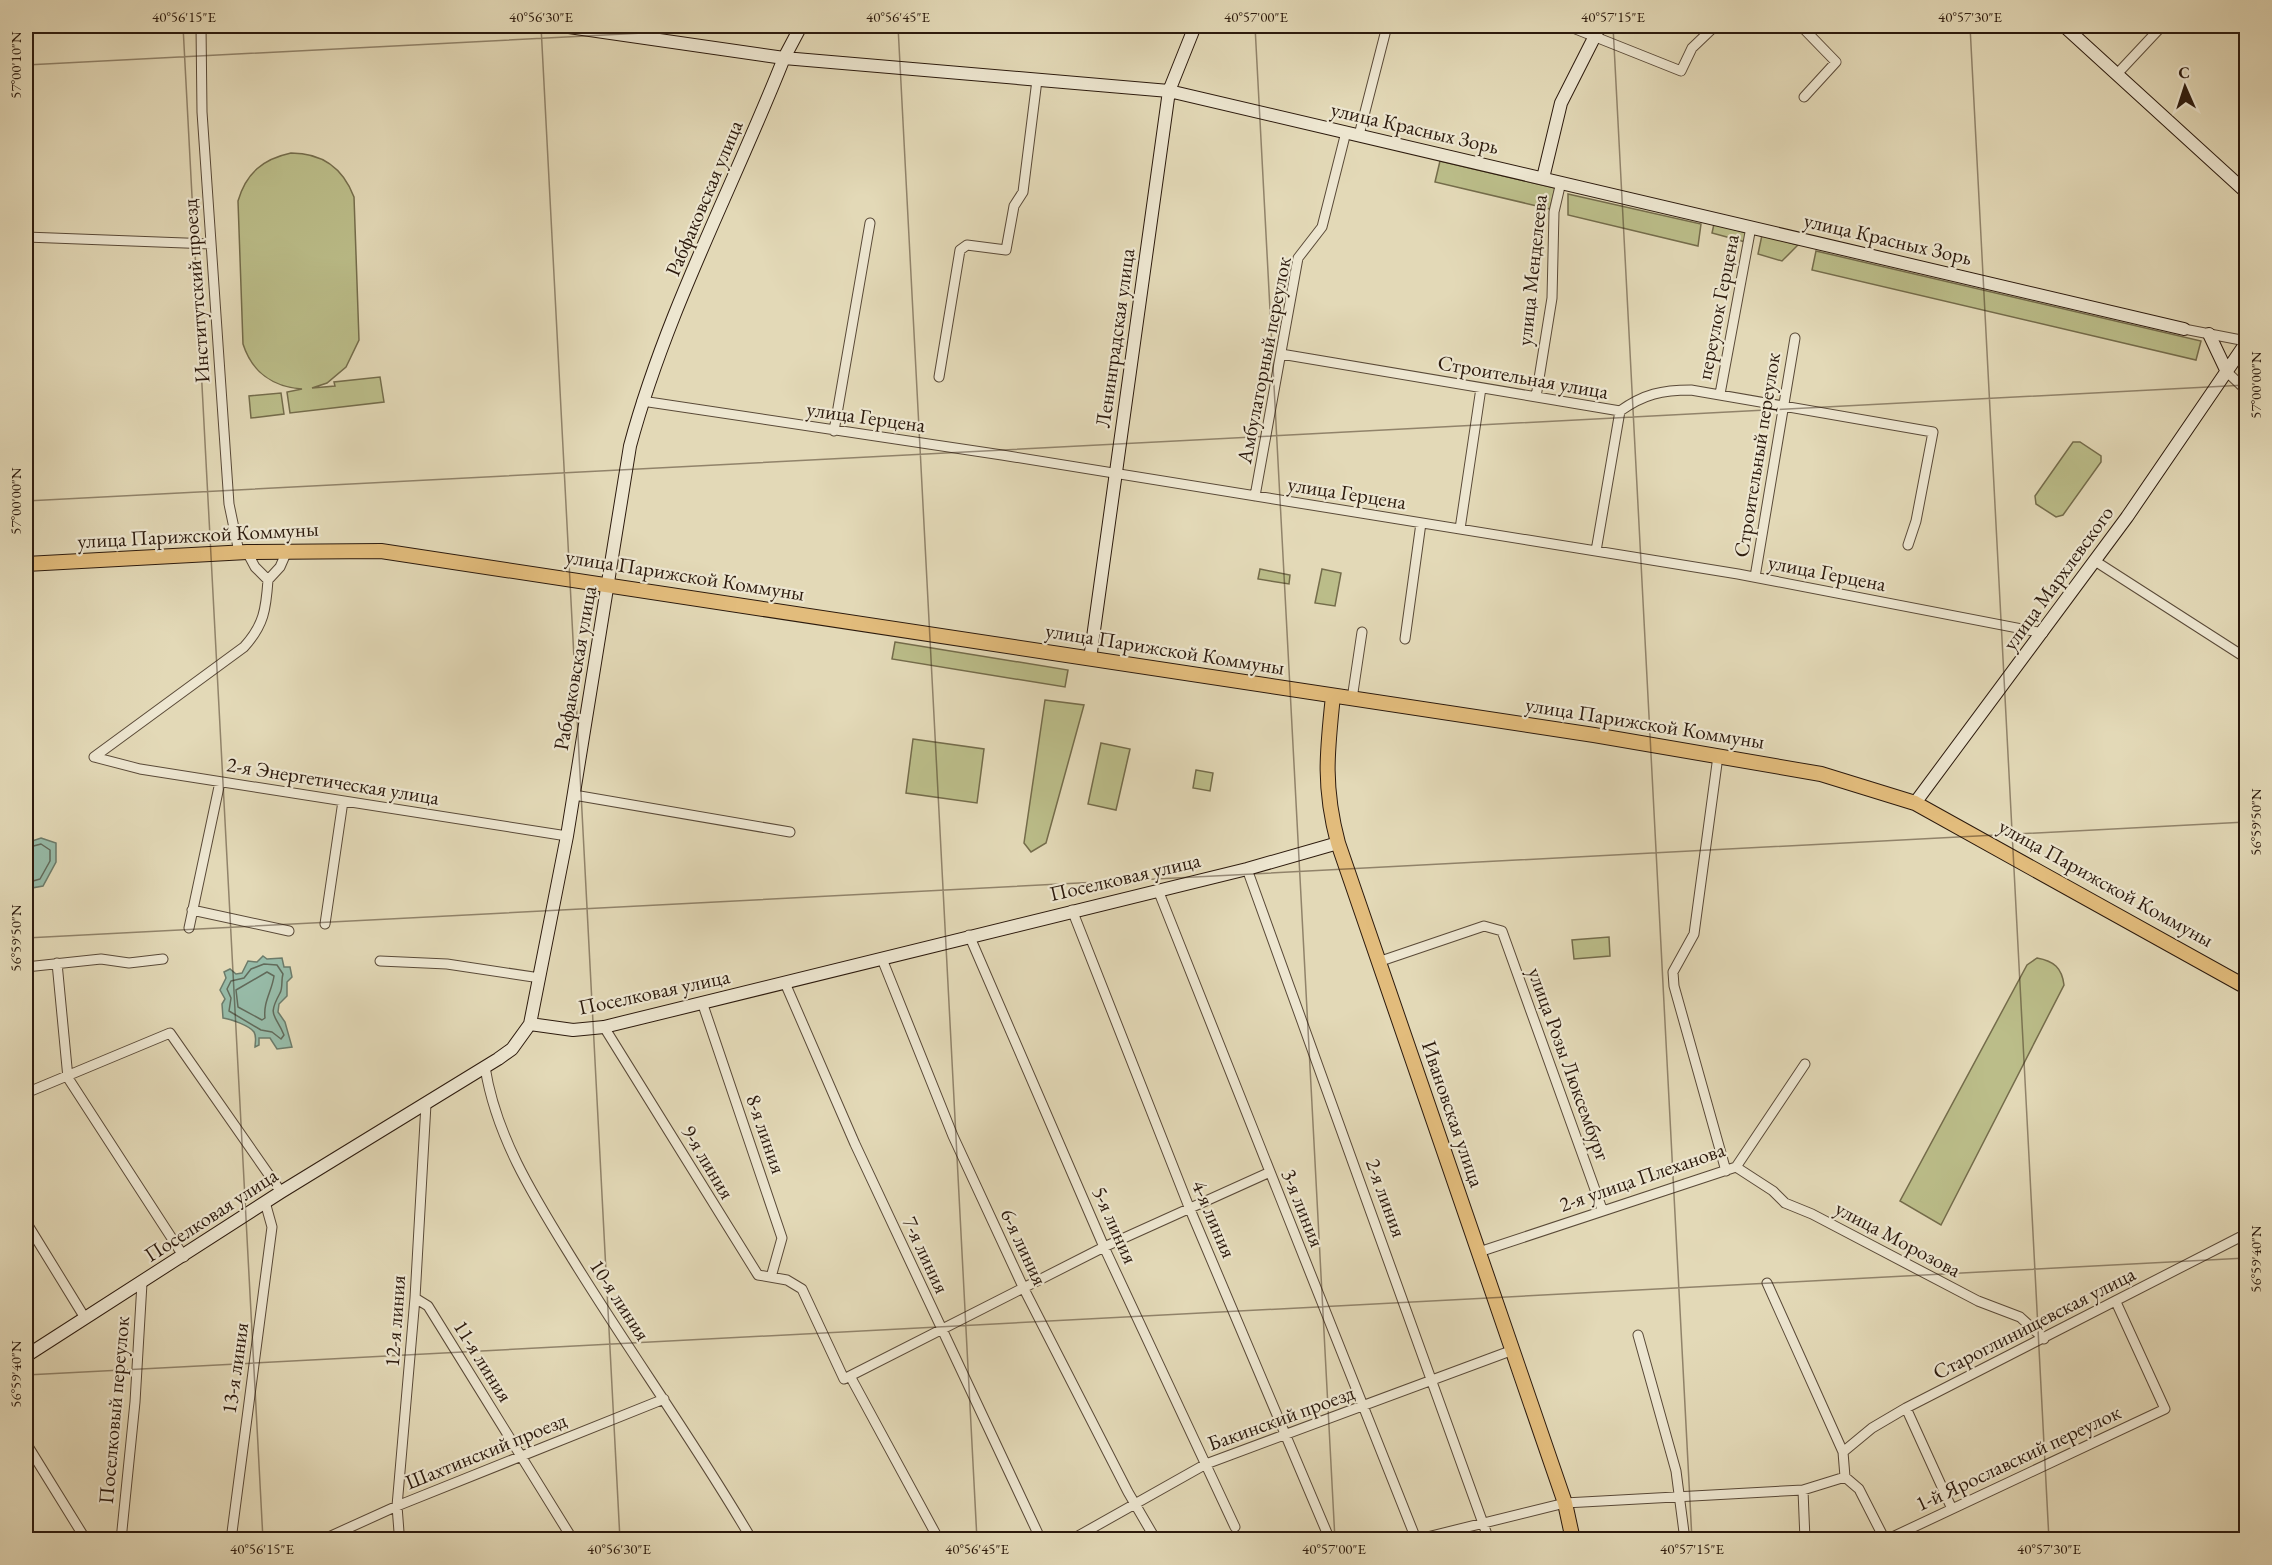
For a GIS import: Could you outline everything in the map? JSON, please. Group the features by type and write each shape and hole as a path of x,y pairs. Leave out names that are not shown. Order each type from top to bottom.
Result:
{"main road":[{"name":"улица Парижской Коммуны","path":"26,564 243,552 381,551 1333,696 1718,756 1839,778 1915,802 2247,987"},
{"name":"Ивановская улица","path":"1333,696 1325,764 1330,811 1338,843 1565,1503 1573,1539"}],"street":[{"name":"Институтский проезд","path":"201,26 202,112 229,504 243,552"},
{"name":"улица Красных Зорь","path":"562,26 620,30 784,58 1169,91 2247,342"},
{"name":"Рабфаковская улица","path":"530,1024 567,836 630,446 642,401 686,288 784,58 801,26"},
{"name":"Ленинградская улица","path":"1090,659 1169,91 1195,26"},
{"path":"1359,135 1387,26"},
{"path":"1568,26 1597,30 1681,71 1692,48 1714,26"},
{"path":"1801,26 1836,62 1804,97"},
{"path":"2064,26 2247,192"},
{"path":"2117,74 2162,26"},
{"name":"улица Менделеева","path":"1543,178 1561,103 1597,30"},
{"path":"939,377 960,250 967,245 1006,250 1014,206 1023,192 1036,80"},
{"name":"Амбулаторный переулок","path":"1255,496 1298,258 1322,227 1346,132"},
{"name":"улица Менделеева","path":"1536,397 1552,298 1554,212 1561,182"},
{"path":"834,431 870,223"},
{"name":"переулок Герцена","path":"1720,394 1751,227"},
{"path":"26,237 211,244"},
{"path":"2209,334 2227,372 2247,390"},
{"name":"Строительный переулок","path":"1755,577 1795,338"},
{"name":"улица Мархлевского","path":"1915,802 2095,561 2247,342"},
{"name":"Строительная улица","path":"1281,354 1620,411 1639,397 1662,390 1720,394 1933,432 1916,522 1908,546"},
{"path":"1460,529 1481,388"},
{"name":"улица Герцена","path":"642,401 1116,474 1755,577 2043,633"},
{"path":"1596,551 1620,411"},
{"path":"1405,639 1421,523"},
{"path":"243,552 268,580 280,567 287,551"},
{"path":"2095,561 2247,658"},
{"name":"2-я Энергетическая улица","path":"268,580 266,604 260,630 244,647 94,757 140,769 567,836"},
{"path":"1352,699 1362,632"},
{"path":"1718,756 1694,934 1673,972 1674,987 1726,1171"},
{"path":"189,928 220,782"},
{"path":"574,795 790,832"},
{"path":"325,924 343,801"},
{"name":"Поселковая улица","path":"26,1356 184,1257 265,1202 485,1068 512,1049 530,1024 573,1030 604,1026 1247,868 1338,843"},
{"name":"2-я линия","path":"1247,868 1489,1539"},
{"name":"3-я линия","path":"1158,890 1415,1539"},
{"path":"192,910 289,930"},
{"name":"4-я линия","path":"1072,910 1189,1207 1330,1539"},
{"name":"улица Розы Люксембург","path":"1378,962 1484,926 1502,931 1602,1209"},
{"name":"5-я линия","path":"969,935 1104,1247 1235,1527"},
{"name":"6-я линия","path":"882,958 953,1136 1024,1289 1134,1503 1156,1539"},
{"path":"26,968 101,959 129,963 163,959"},
{"path":"380,961 447,964 540,978"},
{"path":"57,963 68,1078 184,1257"},
{"name":"7-я линия","path":"785,983 820,1067 941,1330 1041,1539"},
{"name":"8-я линия","path":"702,1002 782,1238 771,1277"},
{"name":"9-я линия","path":"604,1026 746,1259 758,1275 787,1280 802,1289 847,1378"},
{"path":"26,1093 68,1078 170,1033 281,1192"},
{"name":"2-я улица Плеханова","path":"1479,1252 1602,1209 1736,1167 1804,1064"},
{"name":"10-я линия","path":"485,1068 490,1098 500,1129 544,1212 752,1539"},
{"name":"12-я линия","path":"403,1539 399,1532 397,1506 415,1298 426,1104"},
{"name":"улица Морозова","path":"1736,1167 1773,1191 1785,1203 1812,1214 1978,1301 2020,1317 2044,1339"},
{"path":"939,1539 847,1378 1104,1247 1270,1172"},
{"name":"13-я линия","path":"231,1539 272,1227 265,1202"},
{"path":"26,1222 85,1318"},
{"name":"Староглинищевская улица","path":"1843,1452 1872,1428 1906,1408 2247,1234"},
{"path":"2237,1241 2247,1247"},
{"name":"Поселковый переулок","path":"121,1539 135,1402 142,1283"},
{"path":"1767,1284 1843,1452 1845,1477 1859,1489 1885,1539"},
{"name":"11-я линия","path":"415,1298 428,1306 573,1539"},
{"name":"1-й Ярославский переулок","path":"1885,1539 2165,1409 2116,1302"},
{"path":"1638,1335 1681,1496 1685,1539"},
{"name":"Бакинский проезд","path":"1071,1539 1206,1464 1513,1350"},
{"name":"Шахтинский проезд","path":"321,1539 397,1506 664,1399"},
{"path":"1906,1408 1952,1509"},
{"path":"26,1443 86,1539"},
{"path":"1415,1539 1565,1503 1803,1490 1845,1477"},
{"path":"1803,1490 1805,1539"}],"shaded area":[{"path":"291,153 312,156 330,164 344,178 354,197 359,340 346,367 327,383 312,388 335,386 334,382 380,377 384,402 290,413 287,392 302,389 282,385 265,376 252,363 243,344 238,201 241,191 257,169 272,159"},
{"path":"1440,161 1555,188 1550,209 1435,182"},
{"path":"1568,194 1701,224 1698,246 1568,215"},
{"path":"1714,224 1751,234 1749,243 1712,233"},
{"path":"1762,235 1798,245 1782,261 1758,254"},
{"path":"1816,251 2201,341 2196,360 1812,270"},
{"path":"281,393 284,414 251,418 249,396"},
{"path":"2073,442 2080,442 2101,456 2101,462 2063,515 2056,517 2036,504 2035,496"},
{"path":"1260,569 1290,575 1289,584 1258,579"},
{"path":"1322,569 1341,573 1335,606 1315,603"},
{"path":"895,642 1068,670 1065,687 892,659"},
{"path":"1045,700 1084,705 1046,843 1031,852 1024,843"},
{"path":"913,739 984,749 977,803 906,793"},
{"path":"1101,743 1130,749 1116,810 1088,804"},
{"path":"1196,770 1213,773 1210,791 1193,788"},
{"path":"1609,937 1610,956 1574,959 1572,940"},
{"path":"2037,958 2056,966 2064,985 1941,1225 1900,1201 2027,965"}],"water":[{"path":"41,838 56,843 56,862 43,886 26,889 26,843"},
{"path":"263,956 267,959 282,958 284,967 290,967 292,977 287,982 287,996 279,1004 278,1012 285,1022 292,1047 277,1049 270,1038 259,1038 259,1045 255,1047 255,1036 252,1030 240,1023 223,1018 222,1004 225,999 220,990 226,978 224,972 230,969 236,974 242,973 248,961 257,962"}]}
